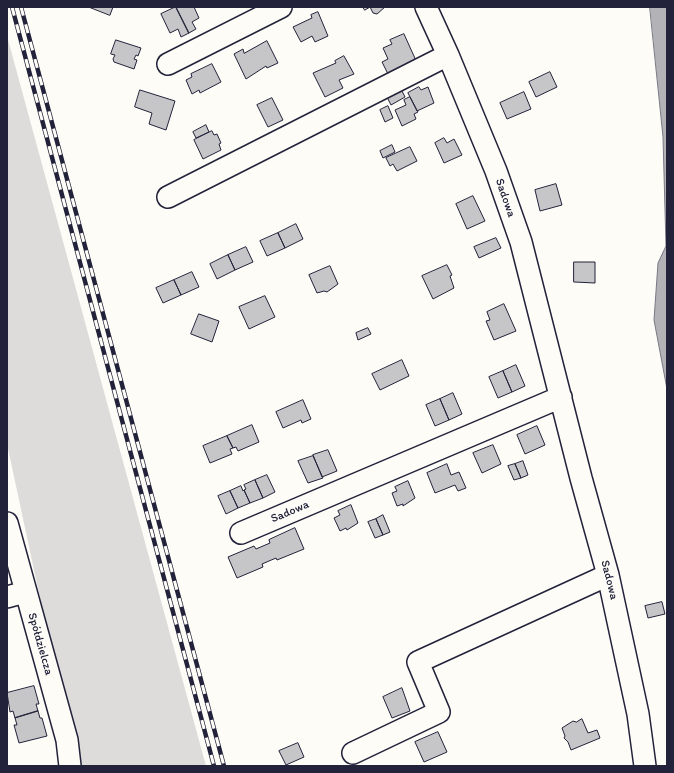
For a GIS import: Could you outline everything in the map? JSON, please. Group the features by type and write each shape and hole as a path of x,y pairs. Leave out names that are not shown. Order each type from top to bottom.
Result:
{"street":[{"path":"168,64 281,7"},
{"name":"Sadowa","path":"426,7 496,171 521,242 608,575 638,714 645,766"},
{"path":"168,197 448,56"},
{"name":"Sadowa","path":"241,533 561,397"},
{"name":"Spółdzielcza","path":"7,523 16,595 67,740 70,766"},
{"path":"353,753 439,712 418,662 608,575"}],"shaded area":[{"path":"650,7 667,7 667,389 654,320 658,263 666,246 663,137"},
{"path":"7,36 206,766 76,766 7,444"}],"building":[{"path":"89,7 113,7 110,15"},
{"path":"176,7 194,7 199,18 192,22 196,29 189,33"},
{"path":"176,7 189,33 181,37 178,29 170,33 161,14"},
{"path":"363,7 370,7 365,10"},
{"path":"370,7 385,7 377,14 373,13"},
{"path":"318,12 328,36 315,42 312,36 301,42 293,27 312,18 311,15"},
{"path":"404,34 418,65 389,76 382,62 388,59 383,48 392,44 390,40"},
{"path":"116,40 141,48 138,56 136,55 134,59 137,60 134,69 114,62 113,59 115,55 111,54"},
{"path":"267,41 278,63 267,68 266,66 246,79 234,54 243,49 244,53"},
{"path":"344,56 354,74 339,80 343,88 325,97 313,73 336,63 335,61"},
{"path":"212,64 221,82 200,93 199,90 192,94 186,80 192,77 191,74"},
{"path":"550,72 557,87 536,97 529,82"},
{"path":"400,87 405,97 391,105 386,95"},
{"path":"419,87 421,90 428,87 434,103 417,111 408,93"},
{"path":"140,90 175,101 166,130 149,124 152,113 135,107"},
{"path":"524,92 531,109 507,119 500,103"},
{"path":"410,97 418,112 414,114 416,119 402,126 395,110 406,105 404,100"},
{"path":"272,98 283,120 268,127 257,105"},
{"path":"388,106 393,118 385,122 380,110"},
{"path":"206,125 209,132 196,138 193,132"},
{"path":"212,131 214,135 217,134 221,143 219,144 221,150 203,159 194,140"},
{"path":"444,138 447,143 454,139 462,155 444,163 435,143"},
{"path":"392,145 395,152 383,158 380,151"},
{"path":"410,147 417,161 397,171 393,164 390,166 386,158"},
{"path":"556,184 562,205 540,211 535,190"},
{"path":"473,196 485,221 467,229 456,204"},
{"path":"296,224 303,239 285,248 278,233"},
{"path":"278,233 285,248 267,256 260,241"},
{"path":"496,238 501,248 479,258 474,247"},
{"path":"246,247 253,262 235,270 228,255"},
{"path":"228,255 235,270 217,279 210,264"},
{"path":"574,262 595,262 595,283 574,282"},
{"path":"447,265 452,275 450,276 454,288 433,299 422,276"},
{"path":"330,266 338,284 327,292 324,291 317,293 309,275"},
{"path":"192,272 199,287 181,295 174,280"},
{"path":"174,280 181,295 163,303 156,288"},
{"path":"265,296 275,317 249,329 239,307"},
{"path":"504,304 516,331 494,340 486,321 490,320 487,312"},
{"path":"199,314 219,321 212,342 191,334"},
{"path":"368,328 371,334 358,340 356,333"},
{"path":"402,360 409,376 380,390 372,374"},
{"path":"516,365 525,386 512,392 503,371"},
{"path":"503,371 512,392 498,398 489,377"},
{"path":"453,393 462,414 449,420 440,399"},
{"path":"440,399 449,420 435,426 426,405"},
{"path":"303,400 311,419 302,423 301,420 283,428 276,412"},
{"path":"252,425 259,442 238,451 236,447 233,448 227,436"},
{"path":"537,426 545,445 525,454 517,435"},
{"path":"227,436 233,448 230,449 232,454 210,463 203,446"},
{"path":"493,445 501,464 482,473 473,453"},
{"path":"328,450 337,471 322,477 313,455"},
{"path":"313,456 323,478 308,483 298,461"},
{"path":"523,461 528,475 521,478 515,464"},
{"path":"447,464 451,475 459,472 466,488 458,491 455,485 435,493 427,473"},
{"path":"515,464 521,478 514,480 508,466"},
{"path":"267,475 275,492 263,498 255,480"},
{"path":"255,480 263,498 250,503 244,490 246,489 244,485"},
{"path":"408,481 415,498 403,506 403,504 397,506 392,493 397,491 395,487"},
{"path":"241,486 250,503 238,508 230,491"},
{"path":"230,491 238,508 226,514 218,496"},
{"path":"351,505 358,523 347,530 346,528 340,531 334,518 340,515 338,511"},
{"path":"383,515 390,532 383,535 376,519"},
{"path":"376,519 383,535 375,538 368,522"},
{"path":"295,528 304,549 277,560 276,558 262,564 263,567 237,578 228,557 254,546 256,549 270,543 269,540"},
{"path":"662,602 665,614 648,618 645,606"},
{"path":"34,686 39,704 36,704 38,711 15,718 13,711 10,712 7,693"},
{"path":"402,688 410,711 392,718 383,697"},
{"path":"38,711 40,718 42,718 47,736 19,743 14,725 17,725 15,718"},
{"path":"582,719 588,733 597,730 600,738 571,750 568,742 564,738 565,736 562,728 573,721 576,722"},
{"path":"438,732 447,752 424,762 415,742"},
{"path":"298,743 304,757 286,765 279,751"}],"railway":[{"path":"12,7 214,766"},
{"path":"21,7 224,766"}]}
